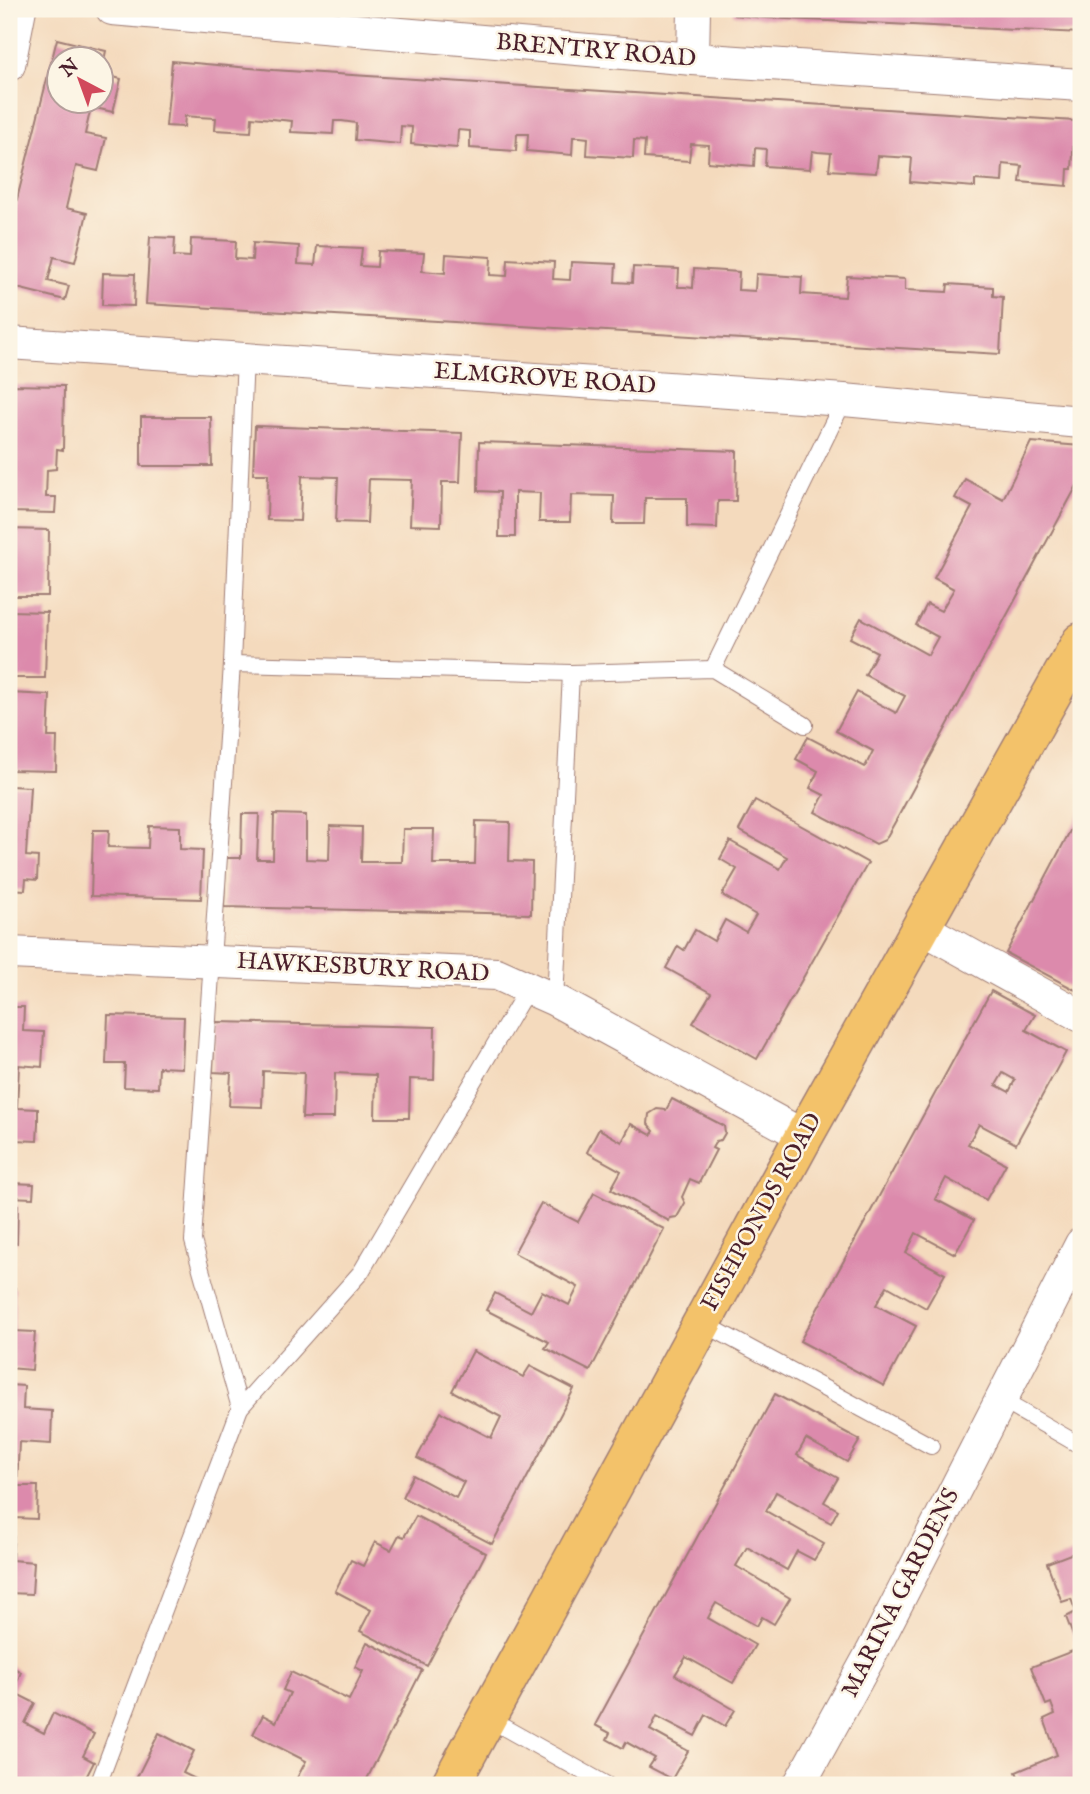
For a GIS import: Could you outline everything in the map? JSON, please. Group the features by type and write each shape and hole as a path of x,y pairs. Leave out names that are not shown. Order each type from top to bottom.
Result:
{"main road":[{"name":"FISHPONDS ROAD","path":"450,1785 804,1136 1081,642"}],"street":[{"path":"9,65 20,9"},
{"name":"BRENTRY ROAD","path":"112,9 693,59 1081,85"},
{"path":"693,59 694,9"},
{"name":"ELMGROVE ROAD","path":"9,343 245,357 844,400 1081,422"},
{"path":"922,928 1081,1016"},
{"name":"HAWKESBURY ROAD","path":"9,953 497,974 542,994 804,1136"},
{"name":"MARINA GARDENS","path":"799,1785 872,1652 1081,1244"}],"lane":[{"path":"240,1408 193,1241 232,664 245,357"},
{"path":"713,669 844,400"},
{"path":"232,664 571,673 713,669 805,724"},
{"path":"98,1785 240,1408 362,1272 542,994 571,673"},
{"path":"702,1322 932,1446"},
{"path":"1001,1400 1081,1446"},
{"path":"486,1718 607,1785"}],"building":[{"path":"734,9 1081,9 1081,33 766,18 734,15"},
{"path":"57,39 86,46 55,46"},
{"path":"172,61 273,70 1075,121 1072,169 1068,169 1067,186 1020,182 1022,166 1003,164 1002,182 975,180 975,187 910,182 912,158 878,156 876,173 829,170 831,153 812,151 810,169 765,166 766,149 755,148 754,166 708,162 709,145 691,144 689,161 644,158 645,141 634,140 633,158 587,155 588,138 580,137 573,137 572,155 527,151 528,134 517,134 516,151 470,148 470,131 458,130 457,148 411,144 412,127 401,126 400,144 355,140 356,123 342,121 334,121 333,134 291,132 292,121 252,117 251,132 215,130 216,118 185,116 184,127 166,126"},
{"path":"116,78 121,79 116,100"},
{"path":"46,83 46,116 89,116 85,134 106,138 98,171 76,166 66,208 87,213 84,226 75,262 54,257 48,281 69,286 65,300 9,286 9,231"},
{"path":"150,237 175,238 174,256 190,257 191,239 236,241 235,259 252,260 253,243 299,246 298,264 315,265 317,246 362,248 360,266 377,267 378,251 424,253 422,271 445,273 446,254 491,257 490,275 507,276 508,259 554,262 553,279 570,280 571,262 616,264 615,282 632,283 633,267 679,269 678,287 693,288 694,269 739,272 738,290 755,291 756,274 802,277 801,294 845,297 847,276 905,279 905,290 947,292 948,284 993,287 993,296 1003,297 1000,354 146,304"},
{"path":"103,273 135,274 134,306 102,305"},
{"path":"9,385 64,386 63,450 57,449 56,469 47,470 46,497 56,497 55,513 9,512"},
{"path":"141,417 211,417 212,466 141,466"},
{"path":"255,426 462,433 460,482 442,482 441,526 410,525 412,480 369,479 367,523 336,522 338,477 302,476 300,521 267,520 268,474 253,474"},
{"path":"479,442 737,451 736,501 718,501 717,528 687,527 687,498 645,498 644,524 613,524 614,496 571,495 570,522 539,522 540,493 515,492 515,537 499,537 500,492 478,491"},
{"path":"1031,442 1081,446 1081,478 885,840 876,844 815,812 824,795 810,788 818,771 796,759 808,737 865,767 873,751 836,731 857,692 896,713 905,696 865,675 877,652 850,638 861,618 928,655 938,637 916,625 927,604 941,611 954,589 934,578 972,507 955,498 965,479 1003,499"},
{"path":"9,529 49,530 48,596 9,596"},
{"path":"9,611 47,612 45,678 9,678"},
{"path":"9,693 50,695 48,737 57,737 56,771 9,770"},
{"path":"9,786 30,787 26,856 38,857 37,880 26,879 25,890 9,889"},
{"path":"755,800 868,863 757,1059 693,1023 711,993 666,968 678,946 684,950 695,930 714,941 725,920 746,932 756,915 722,895 737,869 720,859 730,841 780,869 787,857 739,830"},
{"path":"1081,810 1081,914 1077,923 1081,925 1081,993 1006,953"},
{"path":"242,814 259,814 257,859 273,859 274,814 306,815 306,859 329,860 330,826 362,827 361,862 402,862 403,829 434,829 433,864 475,864 476,821 510,822 509,861 532,862 531,914 224,907 226,858 241,858"},
{"path":"149,826 180,827 180,849 203,850 201,899 91,896 93,830 109,830 108,847 148,848"},
{"path":"991,991 1035,1015 1026,1030 1066,1052 1016,1144 979,1124 968,1144 1006,1164 986,1200 946,1178 935,1199 974,1220 955,1254 916,1233 906,1253 945,1274 926,1308 887,1286 876,1305 916,1326 884,1386 800,1341","holes":["1003,1073 1015,1080 1009,1092 996,1085"]},
{"path":"9,1007 24,1007 23,1031 44,1032 42,1067 19,1065 17,1108 38,1109 37,1141 15,1140 12,1183 34,1184 33,1198 9,1197"},
{"path":"108,1015 184,1017 182,1068 159,1067 158,1088 124,1087 125,1064 106,1064"},
{"path":"215,1022 435,1027 434,1080 410,1079 409,1118 375,1118 376,1075 335,1073 334,1118 302,1118 304,1073 263,1071 262,1107 229,1106 231,1073 213,1072"},
{"path":"672,1099 724,1126 725,1133 712,1148 716,1150 699,1183 690,1179 682,1197 685,1203 677,1217 670,1218 669,1221 611,1189 621,1171 587,1152 599,1129 622,1142 631,1124 651,1135 654,1131 648,1124 649,1114 657,1109 666,1110"},
{"path":"594,1193 664,1229 590,1371 545,1348 549,1342 486,1310 495,1293 531,1312 542,1291 569,1305 578,1287 514,1253 541,1203 578,1222"},
{"path":"9,1204 18,1205 17,1243 9,1243"},
{"path":"9,1288 15,1288 14,1331 35,1332 32,1370 9,1368"},
{"path":"473,1351 523,1377 530,1366 574,1389 492,1544 402,1497 413,1475 456,1498 464,1482 417,1458 441,1412 491,1438 501,1417 452,1391"},
{"path":"9,1385 24,1386 23,1409 52,1411 51,1444 19,1442 17,1486 38,1486 37,1519 15,1518 12,1560 34,1562 32,1594 9,1593"},
{"path":"775,1394 860,1440 847,1462 806,1439 797,1455 838,1478 824,1502 838,1510 831,1523 776,1492 766,1511 824,1544 814,1560 797,1551 787,1570 747,1547 736,1566 790,1598 774,1624 762,1617 757,1626 716,1603 708,1618 755,1645 733,1683 686,1657 675,1675 735,1710 725,1726 706,1715 695,1736 657,1716 650,1730 688,1751 672,1779 649,1767 655,1758 626,1742 623,1748 607,1739 610,1733 595,1725"},
{"path":"416,1516 486,1553 427,1666 360,1631 371,1610 335,1591 351,1560 363,1566 375,1542 391,1550 399,1535 404,1537"},
{"path":"1081,1550 1081,1785 1022,1785 1016,1772 1057,1755 1044,1719 1055,1714 1051,1703 1046,1705 1031,1667 1078,1649 1066,1617 1076,1612 1071,1599 1062,1602 1047,1563"},
{"path":"367,1642 422,1670 364,1785 310,1785 297,1778 306,1761 253,1734 263,1715 276,1722 290,1693 283,1690 291,1672 349,1700 363,1671 355,1667"},
{"path":"9,1665 21,1672 13,1692 35,1703 25,1723 44,1733 53,1713 94,1734 83,1756 94,1762 82,1785 24,1785 9,1777"},
{"path":"159,1733 194,1751 183,1773 208,1785 133,1785"}]}
